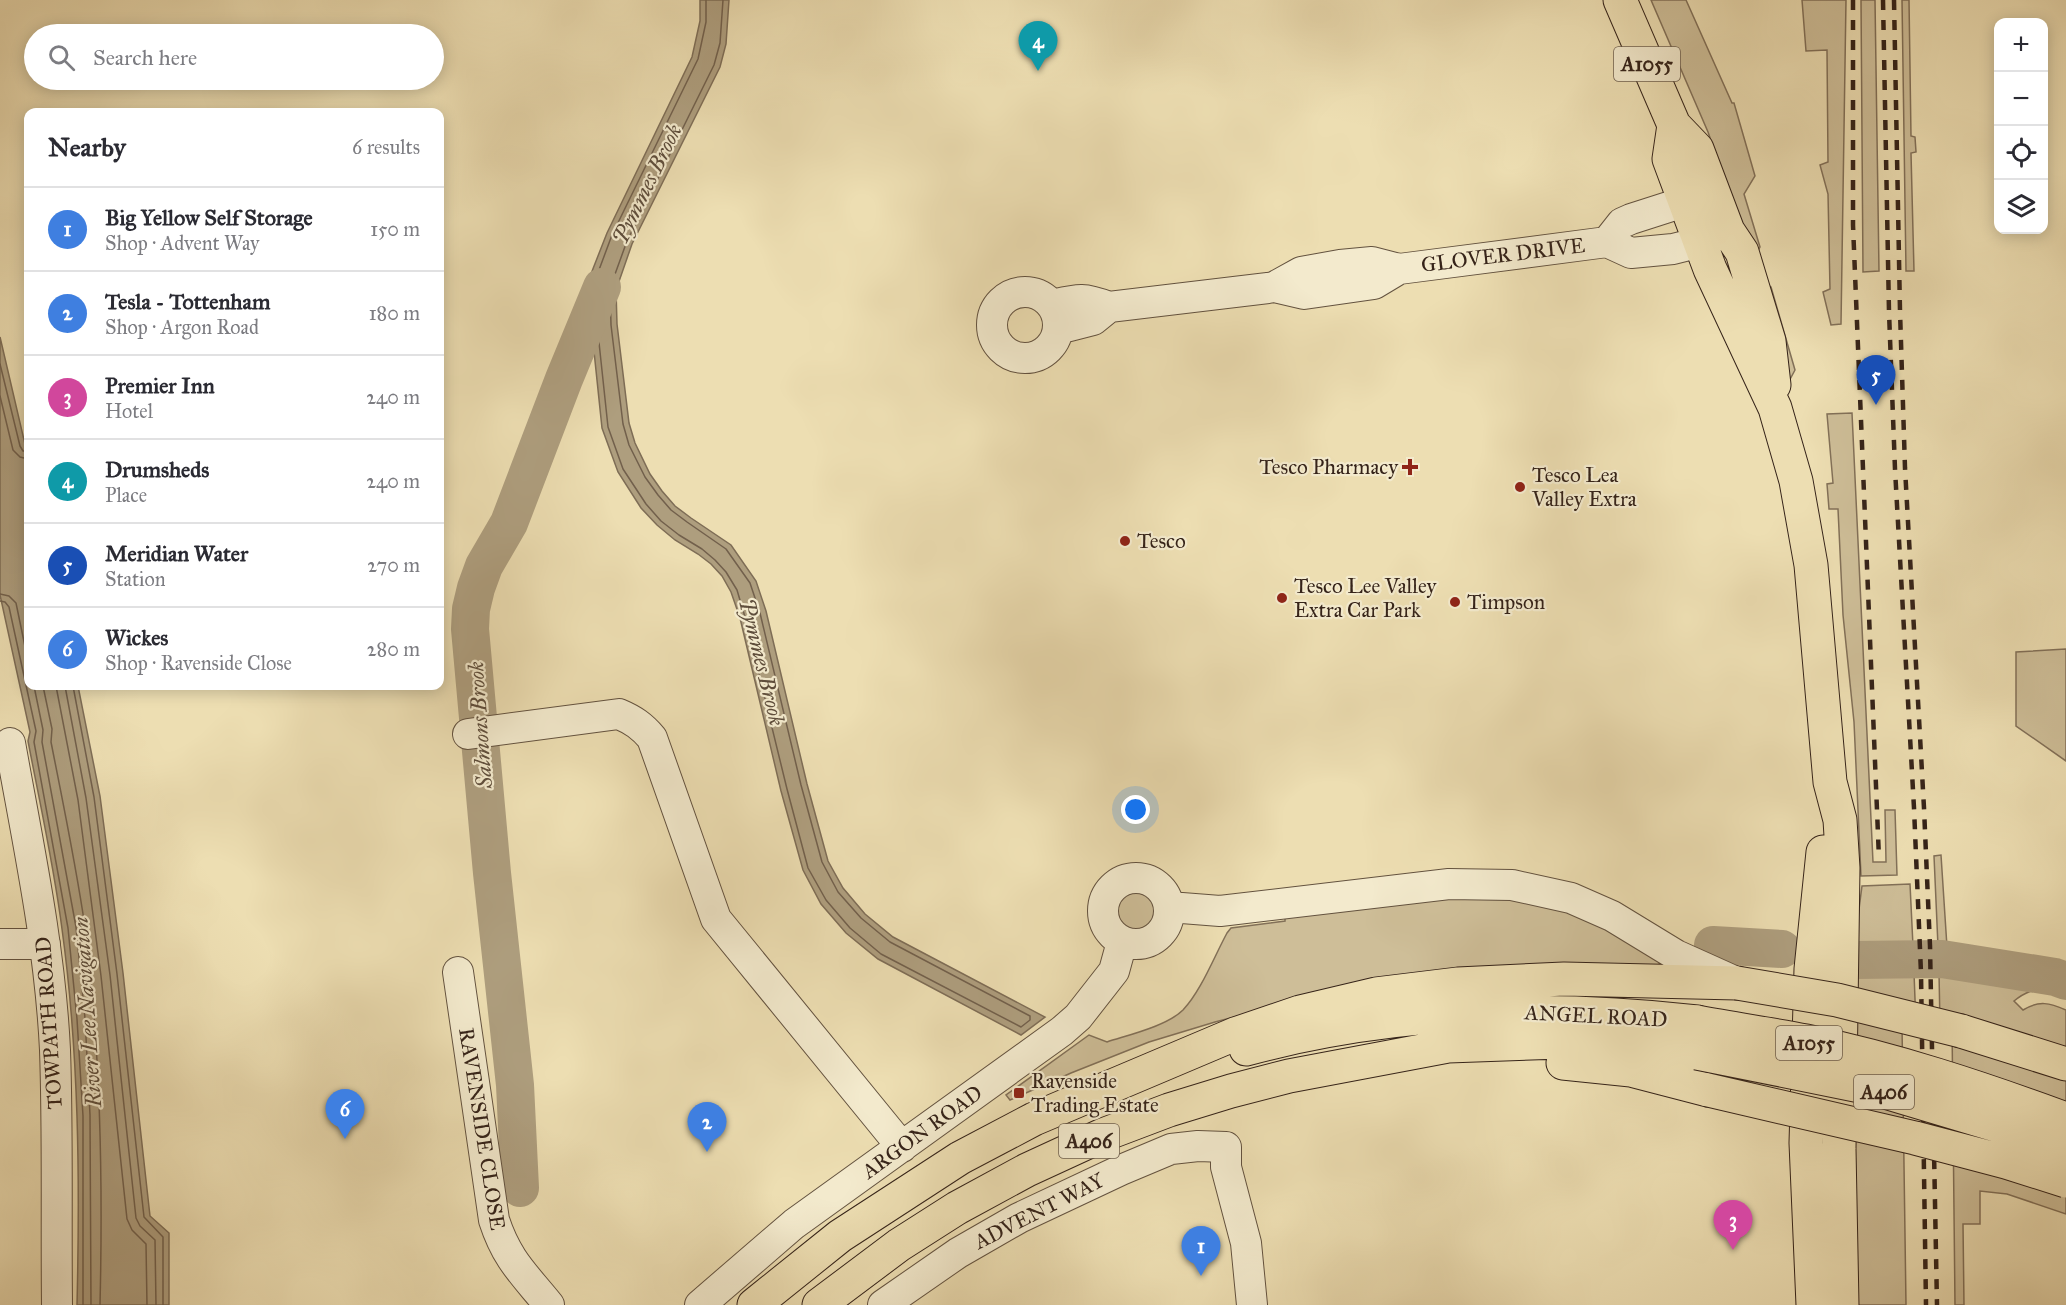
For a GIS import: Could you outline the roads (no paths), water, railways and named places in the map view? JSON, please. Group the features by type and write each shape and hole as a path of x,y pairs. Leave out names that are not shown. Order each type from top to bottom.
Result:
{"main road":[{"name":"A1055","path":"1620,0 1674,125 1697,149 1716,226 1710,269 1776,408 1796,482 1810,565 1830,782 1840,820 1843,868 1839,1149 1842,1305"},
{"name":"A1055","path":"1674,125 1669,159 1684,202 1716,226"},
{"name":"A1055","path":"1813,1305 1806,1143 1809,1021 1811,969 1830,782"},
{"name":"A406","path":"754,1305 840,1236 960,1158 1034,1119 1235,1034 1299,1012 1376,994 1458,984 1564,979 1717,977 1837,1000 1961,1030 2066,1064"},
{"name":"ANGEL ROAD","path":"1120,1083 1294,1038 1373,1024 1513,1012 1583,1012 1697,1038 2002,1127 2066,1150"},
{"name":"ANGEL ROAD","path":"1393,1058 1448,1046 1550,1042 1632,1046 1697,1038 1806,1041 1876,1058 2009,1098 2066,1119"},
{"name":"A406","path":"819,1305 899,1245 957,1208 1027,1170 1103,1135 1169,1110 1231,1091 1289,1076 1393,1058"},
{"path":"1393,1058 1552,1062 1620,1069 1915,1138 2006,1162 2066,1182"}],"street":[{"name":"GLOVER DRIVE","path":"1607,242 1622,223 1684,202"},
{"name":"GLOVER DRIVE","path":"1055,317 1093,320 1109,307 1274,287 1304,294 1374,284 1399,268 1607,242 1631,253 1673,249 1716,226"},
{"path":"476,733 619,714 633,720 643,728 652,738 716,919 903,1147"},
{"name":"TOWPATH ROAD","path":"10,743 45,944 54,1048 57,1305"},
{"path":"1133,878 1154,883 1161,889 1169,907 1169,917 1165,927 1151,940 1142,944 1122,942 1108,930 1102,912 1107,894 1114,886 1133,878"},
{"path":"1169,907 1220,911 1449,884 1512,885 1571,898 1602,911 1676,956 1717,977"},
{"name":"ARGON ROAD","path":"700,1305 794,1224 1062,1031 1078,1017 1114,970 1122,942"},
{"path":"0,944 45,944"},
{"name":"RAVENSIDE CLOSE","path":"458,972 494,1220 501,1241 516,1267 549,1305"},
{"name":"ADVENT WAY","path":"883,1305 958,1253 1019,1218 1171,1149 1198,1146 1226,1147 1226,1167 1246,1243 1252,1305"}],"water":[{"path":"700,0 729,0 726,44 720,67 632,244 616,290 617,324 629,423 635,443 650,474 675,506 731,545 756,581 766,611 807,784 828,861 843,888 865,914 893,937 1045,1017 1021,1035 878,959 846,933 821,904 803,870 781,791 740,618 731,592 722,576 711,564 675,540 641,508 618,472 602,428 587,284 607,233 692,57 700,21"},
{"name":"River Lee Navigation","path":"0,337 24,440 24,690 79,690 100,796 123,973 150,1216 169,1233 169,1305 77,1305 77,1117 68,976 55,882 28,741 30,732 0,595"}],"waterway":[{"name":"Salmons Brook","path":"520,1188 515,1085 492,873 470,629 471,609 484,566 509,523 602,287"},
{"name":"Pymmes Brook","path":"1713,945 1782,949"},
{"name":"Pymmes Brook","path":"1854,960 1942,959 2055,977 2066,981"}],"railway":[{"path":"1853,0 1853,225 1879,859"},
{"path":"1883,0 1889,312 1895,469 1921,973 1926,1305"},
{"path":"1894,0 1905,468 1930,946 1937,1305"}],"place":[{"name":"Drumsheds","path":"1038,71"},
{"name":"Meridian Water","path":"1876,405"},
{"name":"Tesco Pharmacy","path":"1410,467"},
{"name":"Tesco Lea Valley Extra","path":"1520,487"},
{"name":"Tesco","path":"1125,541"},
{"name":"Tesco Lee Valley Extra Car Park","path":"1282,598"},
{"name":"Timpson","path":"1455,602"},
{"name":"Ravenside Trading Estate","path":"1019,1093"},
{"name":"Wickes","path":"345,1139"},
{"name":"Tesla - Tottenham","path":"707,1152"},
{"name":"Premier Inn","path":"1733,1250"},
{"name":"Big Yellow Self Storage","path":"1201,1276"}]}
